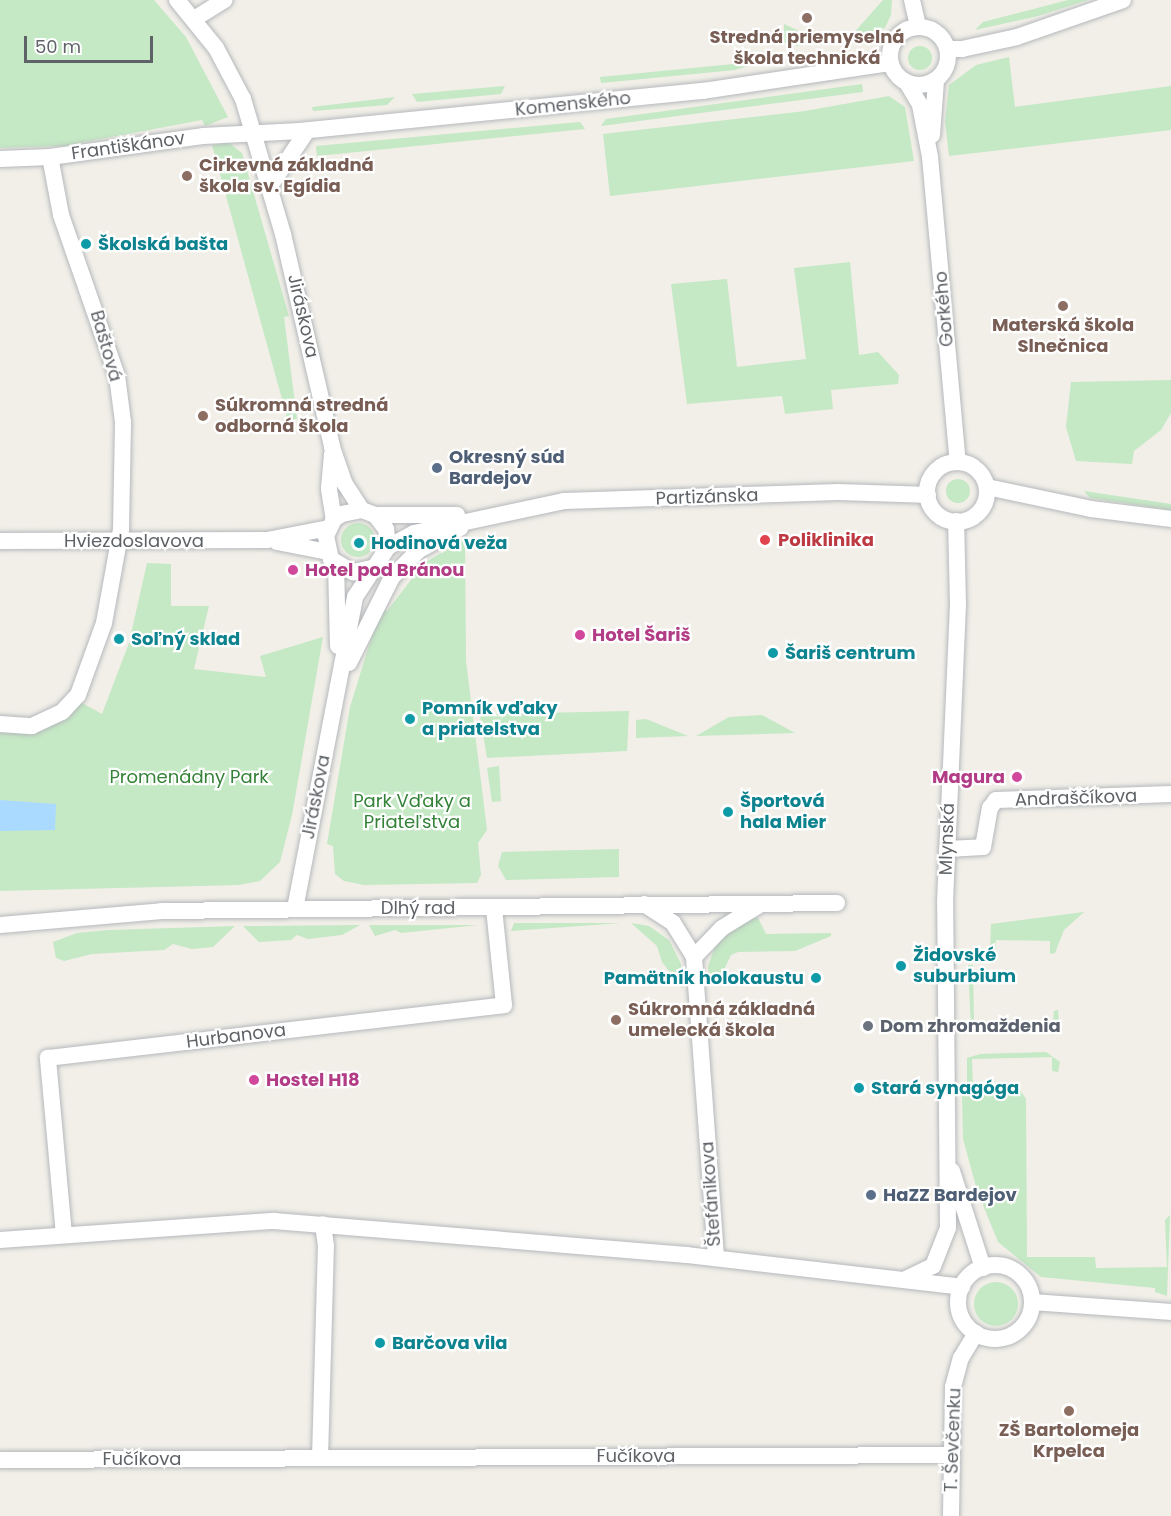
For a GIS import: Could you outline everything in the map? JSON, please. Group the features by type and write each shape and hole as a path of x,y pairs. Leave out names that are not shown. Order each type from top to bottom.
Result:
{"street":[{"name":"Jiráskova","path":"177,0 195,19 228,69 255,134 270,186 332,447 345,484 368,513"},
{"path":"195,19 225,0"},
{"path":"912,0 918,26"},
{"path":"948,49 1017,37 1123,0"},
{"path":"918,26 933,30 948,49 947,66 936,80 927,84 907,83 890,63 893,40 908,28 918,26"},
{"name":"Komenského","path":"255,134 703,91 890,63"},
{"name":"Gorkého","path":"930,157 936,80"},
{"name":"Gorkého","path":"907,83 920,105 930,157 958,462"},
{"path":"270,186 307,130"},
{"name":"Františkánov","path":"0,159 50,157 203,136 255,134"},
{"name":"Baštová","path":"0,724 32,726 62,712 78,694 104,623 119,542 123,458 117,376 61,215 50,157"},
{"name":"Jiráskova","path":"332,447 329,489 332,524"},
{"path":"958,462 977,469 987,487 980,511 956,521 940,516 928,495 932,475 948,463 958,462"},
{"path":"987,487 1091,509 1171,519"},
{"name":"Partizánska","path":"388,547 414,533 488,514 564,501 838,492 928,495"},
{"path":"342,513 368,513 386,529 388,547 372,568 353,572 332,558 332,524 342,513"},
{"name":"Partizánska","path":"368,513 488,514"},
{"name":"Jiráskova","path":"339,686 392,577 419,550 488,514"},
{"name":"Mlynská","path":"906,1279 933,1266 944,1246 948,1228 947,849 958,606 956,521"},
{"name":"Hviezdoslavova","path":"0,541 267,540 332,524"},
{"name":"Hviezdoslavova","path":"267,540 332,558"},
{"name":"Jiráskova","path":"332,558 339,686"},
{"name":"Jiráskova","path":"295,909 355,597 372,568"},
{"name":"Andraščíkova","path":"947,849 983,847 990,808 996,800 1171,794"},
{"name":"Dlhý rad","path":"0,925 101,914 295,909 837,903"},
{"name":"Štefánikova","path":"644,904 673,923 694,957 716,1258 962,1287"},
{"path":"694,957 722,928 762,904"},
{"name":"Hurbanova","path":"64,1235 48,1058 504,1005 494,908"},
{"name":"Mlynská","path":"947,1156 983,1268"},
{"path":"0,1240 274,1221 716,1258"},
{"path":"320,1458 326,1246 323,1224"},
{"path":"997,1266 1017,1273 1030,1288 1033,1302 1029,1318 1020,1330 1006,1338 990,1339 976,1333 962,1318 962,1287 970,1275 983,1268 997,1266"},
{"path":"1033,1302 1171,1312"},
{"name":"T. Ševčenku","path":"951,1516 953,1386 961,1358 976,1333"},
{"name":"Fučíkova","path":"0,1460 951,1455"}],"green space":[{"path":"0,0 154,0 186,37 228,117 205,126 202,120 64,146 0,148"},
{"path":"883,0 892,0 891,15 885,28 851,36"},
{"path":"1068,0 1088,0 1038,16 975,30 983,22"},
{"path":"784,24 816,39 818,43 796,46 795,41 784,43"},
{"path":"920,46 929,49 932,58 929,67 920,70 911,67 908,58 911,49"},
{"path":"1009,57 1015,107 1171,86 1171,130 949,156 945,121 949,85 976,65"},
{"path":"765,61 735,70 601,83 600,77"},
{"path":"862,84 863,92 601,126 606,119"},
{"path":"505,86 501,94 417,102 412,94"},
{"path":"889,96 905,107 914,161 610,196 603,134 805,111"},
{"path":"395,97 387,105 313,111 312,107"},
{"path":"580,122 585,129 317,156 316,146"},
{"path":"228,142 242,153 289,316 284,317 297,419 288,421 212,145"},
{"path":"850,262 859,355 878,352 899,375 898,384 831,390 833,409 785,414 782,396 687,404 671,284 727,279 737,367 806,359 794,268"},
{"path":"1171,380 1171,413 1161,430 1134,451 1132,464 1076,461 1066,427 1071,382"},
{"path":"958,479 967,482 970,491 967,500 958,503 949,500 946,491 949,482"},
{"path":"1084,491 1171,504 1171,510 1090,498"},
{"path":"358,523 370,528 375,540 370,552 358,557 346,552 341,540 346,528"},
{"name":"Park Vďaky a Priateľstva","path":"465,539 466,661 487,830 478,843 481,875 477,883 364,885 344,881 335,874 333,846 327,844 350,707 371,639 382,609 387,611 424,563"},
{"name":"Promenádny Park","path":"147,563 171,564 171,606 209,606 194,669 266,677 260,656 323,637 292,815 280,862 260,881 238,885 0,891 0,724 32,726 75,699 102,714 129,643"},
{"path":"488,709 495,714 629,711 627,751 487,758 479,710"},
{"path":"762,715 795,733 696,736 729,717"},
{"path":"646,719 688,736 636,738 636,720"},
{"path":"499,766 501,801 492,802 487,768"},
{"path":"619,849 619,877 506,880 498,866 502,852"},
{"path":"1084,912 1064,930 1055,953 1050,954 1050,941 996,940 995,954 990,954 991,924"},
{"path":"752,917 758,918 766,934 831,933 831,936 795,951 738,952 731,955 722,974 709,981 708,966 717,942 727,931"},
{"path":"514,923 621,923 511,931"},
{"path":"631,923 649,926 669,940 681,964 683,989 662,962 657,946"},
{"path":"360,925 342,935 308,939 297,935 291,940 259,942 243,926"},
{"path":"369,925 478,925 401,933 395,930 375,936"},
{"path":"235,926 213,947 192,949 173,944 164,950 92,954 64,961 56,958 53,942 77,933 109,930"},
{"path":"968,965 973,965 974,1024 1053,1024 1054,1011 1058,1010 1059,1027 971,1026"},
{"path":"1046,1052 1060,1062 1058,1072 1052,1071 1052,1057 972,1059 973,1087 1018,1087 1026,1099 1027,1257 1095,1257 1096,1268 1167,1267 1165,1220 1170,1215 1167,1296 1155,1292 1155,1288 1041,1277 998,1242 977,1190 963,1139 962,1096 967,1096 967,1058 980,1054"},
{"path":"996,1282 1011,1289 1018,1304 1011,1319 996,1326 981,1319 974,1304 981,1289"}],"water":[{"path":"0,800 56,804 55,830 0,831"}],"place":[{"name":"Stredná priemyselná škola technická","path":"807,18"},
{"name":"Cirkevná základná škola sv. Egídia","path":"187,176"},
{"name":"Školská bašta","path":"86,244"},
{"name":"Materská škola Slnečnica","path":"1063,306"},
{"name":"Súkromná stredná odborná škola","path":"203,416"},
{"name":"Okresný súd Bardejov","path":"437,468"},
{"name":"Poliklinika","path":"765,540"},
{"name":"Hodinová veža","path":"359,543"},
{"name":"Hotel pod Bránou","path":"293,570"},
{"name":"Hotel Šariš","path":"580,635"},
{"name":"Soľný sklad","path":"119,639"},
{"name":"Šariš centrum","path":"773,653"},
{"name":"Pomník vďaky a priatelstva","path":"410,719"},
{"name":"Magura","path":"1017,777"},
{"name":"Športová hala Mier","path":"728,812"},
{"name":"Židovské suburbium","path":"901,966"},
{"name":"Pamätník holokaustu","path":"816,978"},
{"name":"Súkromná základná umelecká škola","path":"616,1020"},
{"name":"Dom zhromaždenia","path":"868,1026"},
{"name":"Hostel H18","path":"254,1080"},
{"name":"Stará synagóga","path":"859,1088"},
{"name":"HaZZ Bardejov","path":"871,1195"},
{"name":"Barčova vila","path":"380,1343"},
{"name":"ZŠ Bartolomeja Krpelca","path":"1069,1411"}]}
